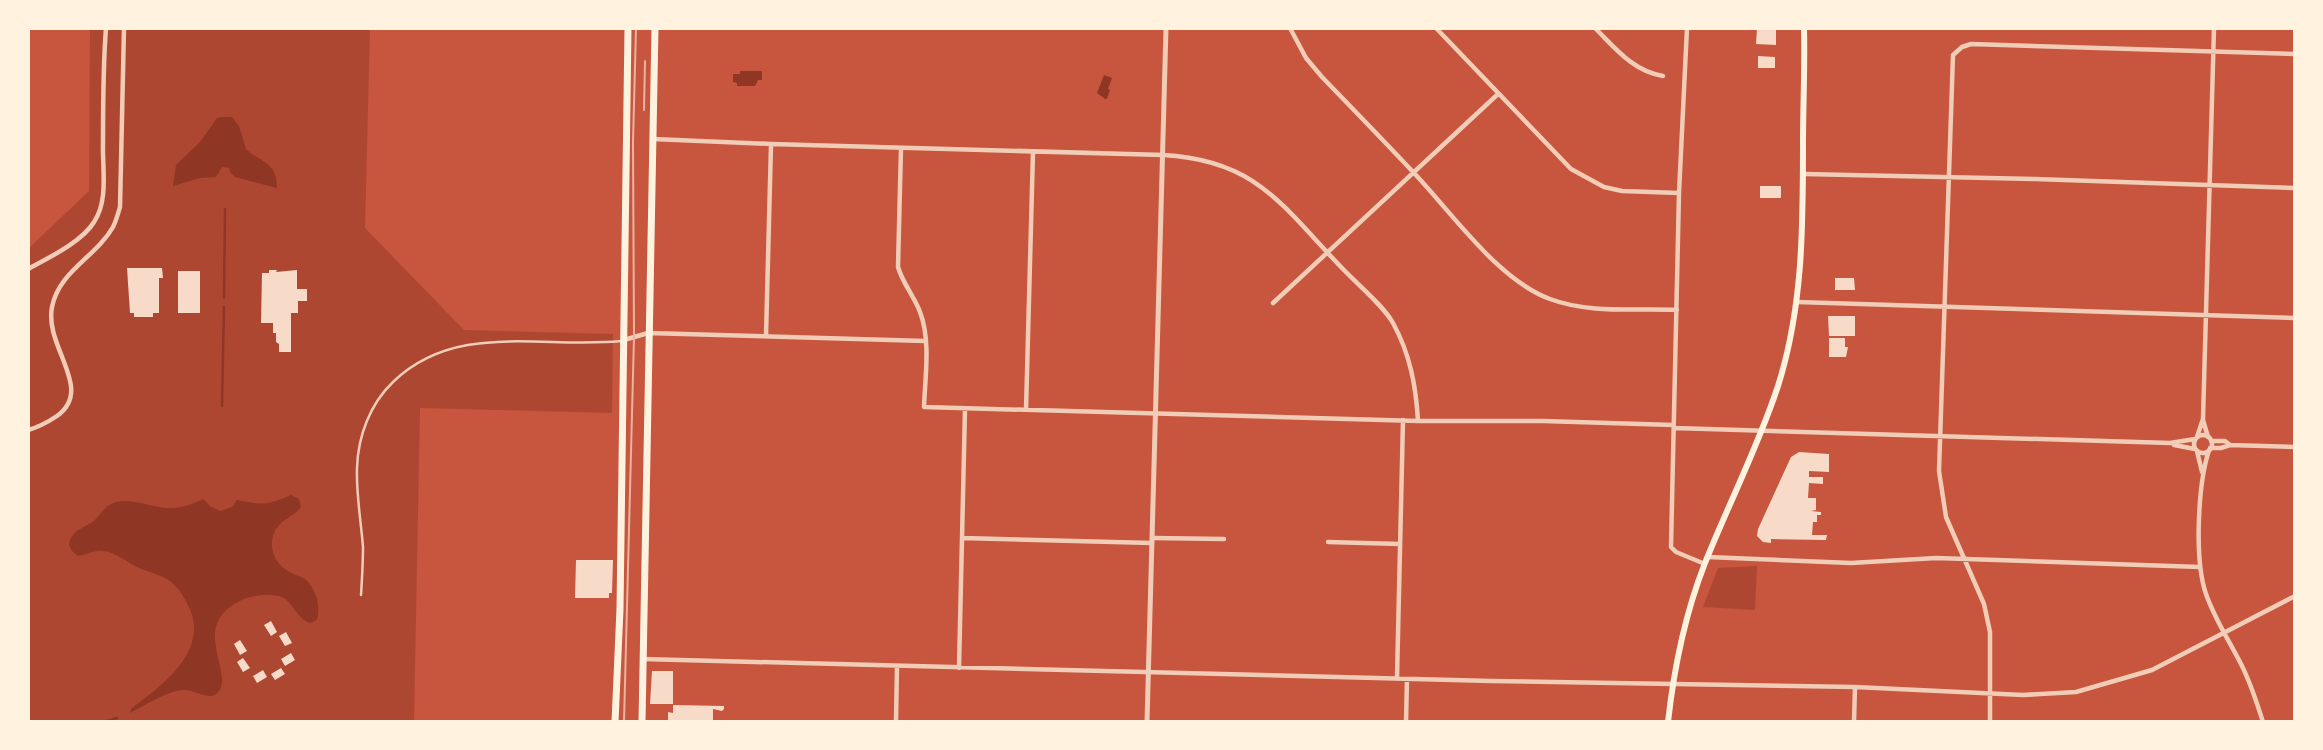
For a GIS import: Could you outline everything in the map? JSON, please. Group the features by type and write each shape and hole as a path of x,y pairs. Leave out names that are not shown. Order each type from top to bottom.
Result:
{"main road":[{"path":"615,722 620,609 628,28"},
{"path":"642,722 655,28"},
{"path":"1668,722 1672,684 1687,619 1706,560 1761,432 1778,385 1797,302 1803,253 1804,28"}],"street":[{"path":"28,269 87,231 97,219 103,193 106,28"},
{"path":"28,430 64,411 71,400 71,380 53,335 51,310 62,282 108,235 120,207 124,28"},
{"path":"1147,722 1166,28"},
{"path":"1290,28 1306,58 1480,247 1531,291 1569,304 1598,308 1677,310"},
{"path":"1436,28 1560,160 1604,187 1622,191 1679,193"},
{"path":"1595,28 1627,61 1640,69 1663,76"},
{"path":"1687,28 1679,193 1671,547 1676,552 1706,560 1851,562 1936,558 2200,567"},
{"path":"2202,473 2210,449 2203,419 2214,28"},
{"path":"1990,722 1990,632 1984,604 1946,516 1939,471 1952,61 1959,49 1971,44 2295,54"},
{"path":"1273,303 1497,94"},
{"path":"653,139 1163,155 1204,159 1244,174 1269,192 1392,320 1410,363 1416,391 1418,421"},
{"path":"766,336 771,144"},
{"path":"901,148 898,267 924,325 924,407 1418,421 1543,421 1761,432 2170,443 2203,435 2230,445"},
{"path":"1026,410 1033,152"},
{"path":"1804,174 2295,188"},
{"path":"1797,302 2295,318"},
{"path":"624,340 648,333 925,341"},
{"path":"959,668 965,409"},
{"path":"2203,419 2196,438 2196,450 2202,473 2200,567 2205,593 2243,669 2263,722"},
{"path":"1397,678 1403,420"},
{"path":"2170,443 2202,453 2230,445 2295,447"},
{"path":"962,538 1224,539"},
{"path":"1328,542 1400,544"},
{"path":"642,659 1407,679 1855,687 2023,695 2076,692 2152,670 2295,596"},
{"path":"896,722 897,666"},
{"path":"1406,722 1407,679"},
{"path":"1854,722 1855,687"}],"lane":[{"path":"361,595 363,550 356,470 358,454 369,416 387,387 410,367 445,349 475,343 624,340"}],"shaded area":[{"path":"90,28 370,28 365,228 464,330 613,334 612,413 420,408 414,722 28,722 28,249 89,191"},
{"path":"740,71 762,71 762,80 758,80 755,86 737,86 737,83 733,82 733,74 740,74"},
{"path":"1104,75 1112,78 1107,99 1097,93"},
{"path":"232,117 239,126 246,149 271,167 277,188 235,177 229,168 222,167 216,177 200,178 173,186 176,165 200,142 217,118"},
{"path":"291,495 299,499 301,507 276,529 272,539 273,551 281,565 305,579 312,587 318,603 317,620 310,623 305,621 287,601 278,596 262,595 236,603 223,613 217,625 216,649 222,683 219,691 212,696 188,690 177,691 130,713 131,709 169,677 189,651 193,637 193,621 188,605 170,582 117,555 96,551 78,556 69,545 72,536 94,521 108,506 117,502 131,501 171,508 203,499 220,511 232,507 237,500 264,504"},
{"path":"1757,566 1755,610 1703,607 1718,568"}],"building":[{"path":"1757,28 1776,28 1776,45 1756,44"},
{"path":"1758,56 1775,57 1775,68 1758,68"},
{"path":"1760,186 1781,186 1781,198 1760,198"},
{"path":"127,268 162,268 163,278 159,278 159,313 153,313 153,317 134,317 134,313 130,313"},
{"path":"269,270 297,270 297,289 307,289 307,301 298,301 298,313 291,313 291,352 279,352 273,323 261,323 262,273 269,273"},
{"path":"178,271 200,271 200,313 178,313"},
{"path":"1835,278 1854,278 1855,290 1835,290"},
{"path":"1828,316 1855,316 1855,336 1829,336"},
{"path":"1829,338 1845,338 1845,347 1848,347 1846,357 1829,357"},
{"path":"1799,452 1829,454 1829,472 1809,471 1809,477 1823,477 1823,484 1809,483 1808,498 1816,498 1816,510 1811,511 1821,512 1821,515 1817,515 1817,522 1813,522 1812,535 1827,535 1826,540 1771,539 1771,543 1763,542 1757,536 1758,529 1791,457"},
{"path":"576,560 613,560 612,593 609,593 609,598 575,598"},
{"path":"271,621 277,632 271,636 264,625"},
{"path":"286,632 292,643 285,646 279,636"},
{"path":"240,640 247,651 240,655 234,644"},
{"path":"291,653 295,660 285,666 281,659"},
{"path":"243,658 250,668 243,672 237,662"},
{"path":"281,668 285,674 275,680 271,674"},
{"path":"263,670 267,677 257,683 253,676"},
{"path":"652,671 673,671 673,704 650,704"},
{"path":"673,705 724,706 724,709 713,709 713,721 668,720 668,712 673,713"}],"waterway":[{"path":"224,298 225,209"},
{"path":"222,406 224,307"},
{"path":"103,722 117,718"}],"tram line":[{"path":"624,722 634,337 633,142 636,28"},
{"path":"644,110 645,61"}]}
